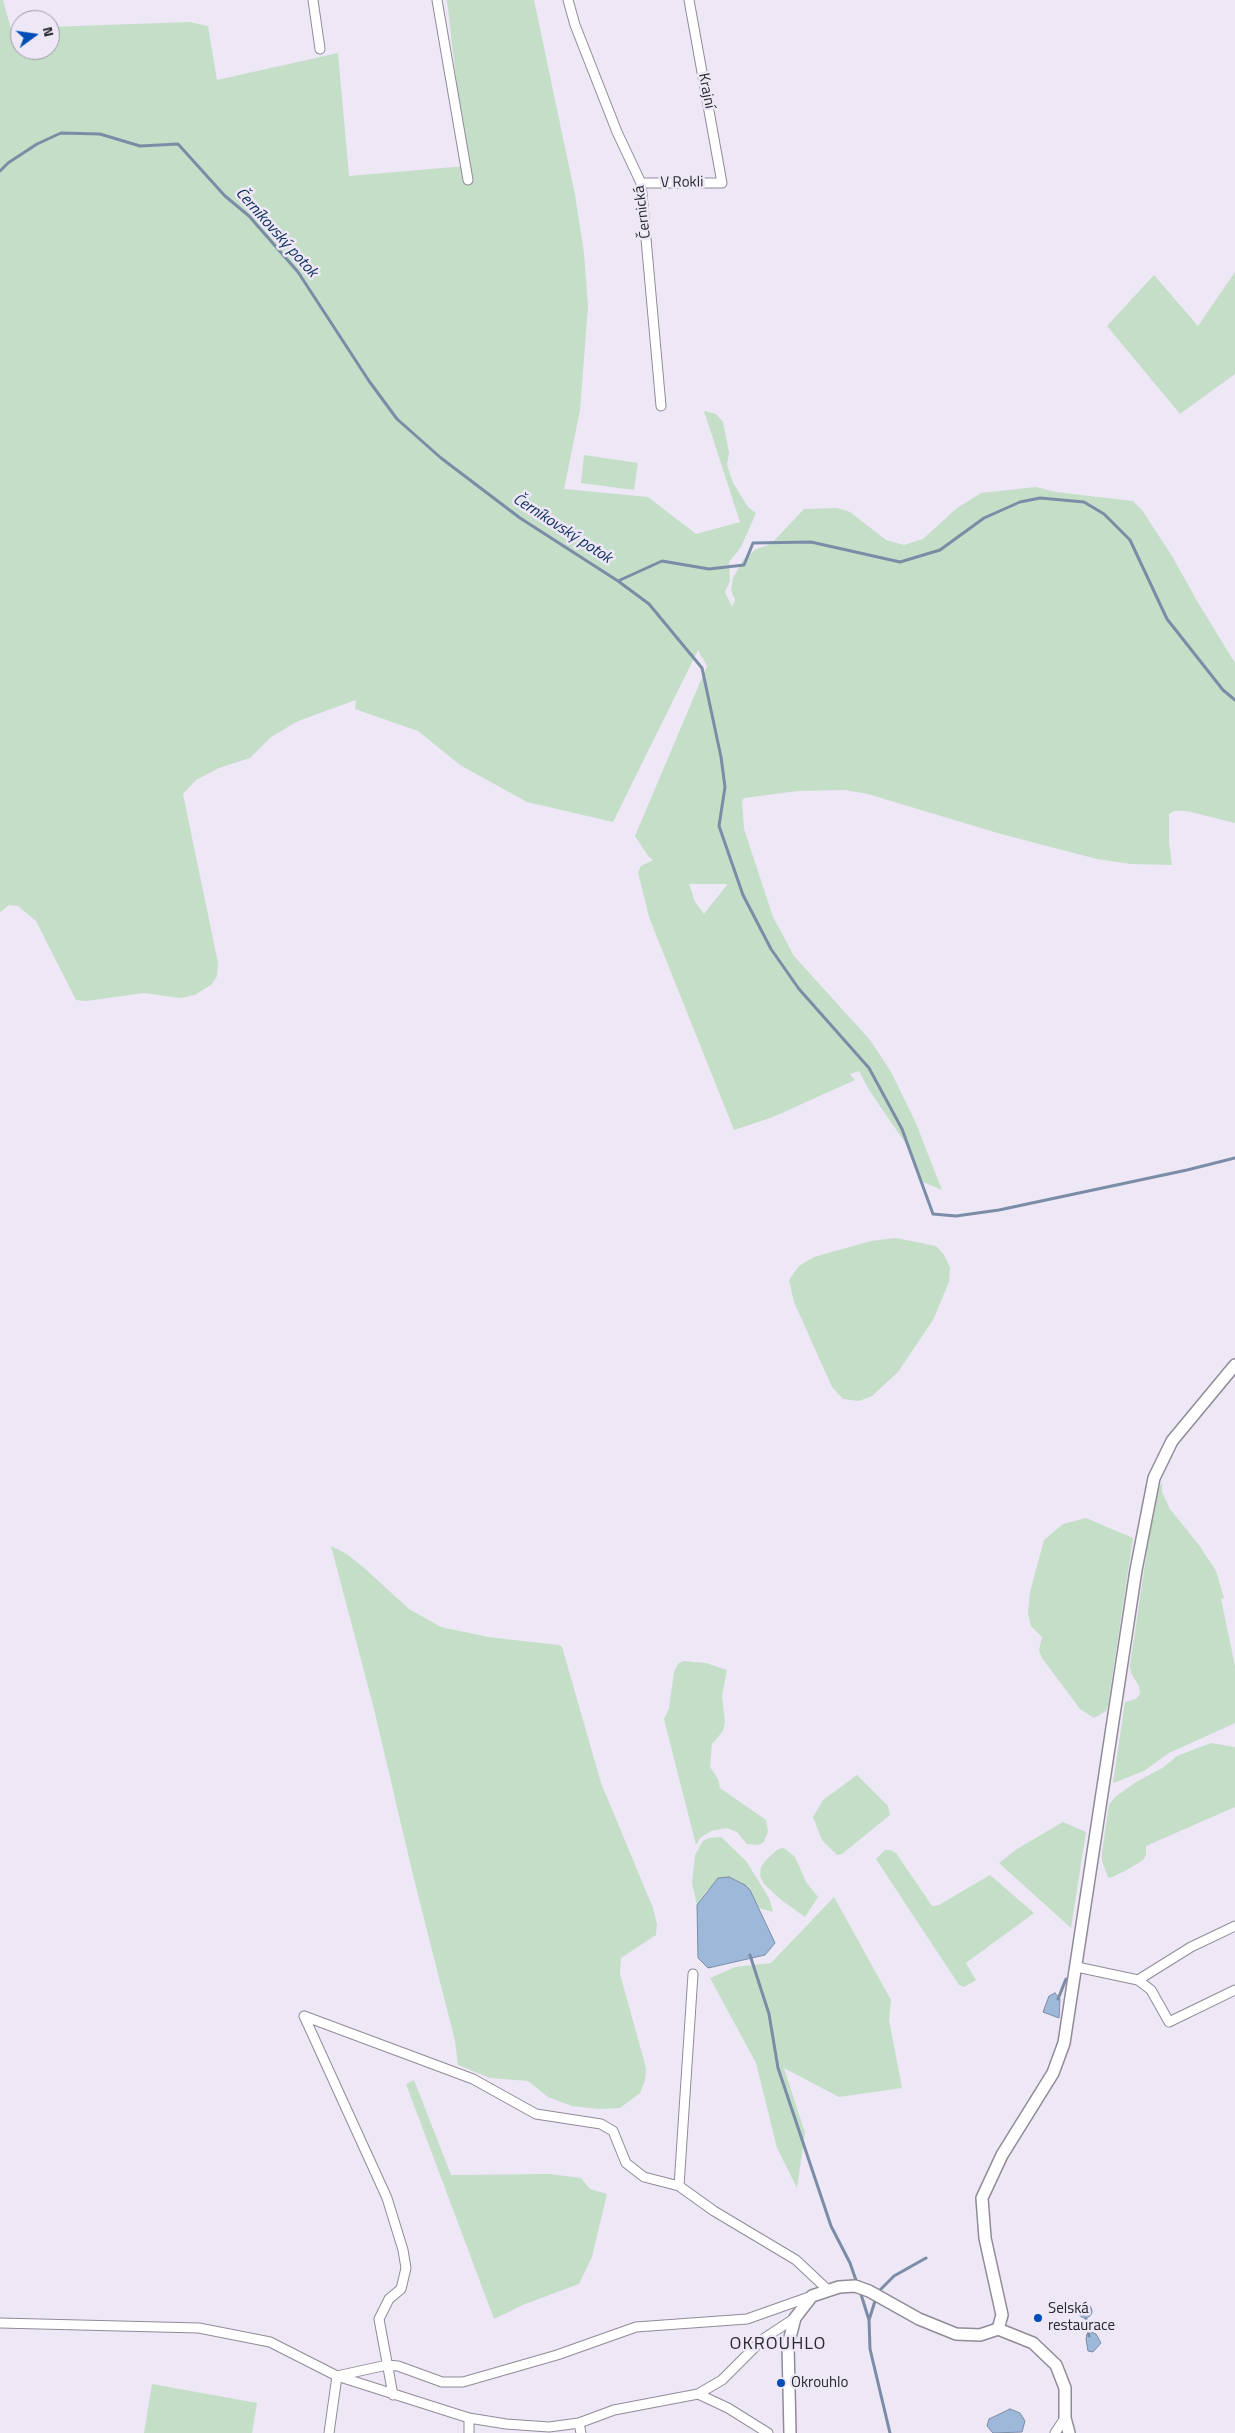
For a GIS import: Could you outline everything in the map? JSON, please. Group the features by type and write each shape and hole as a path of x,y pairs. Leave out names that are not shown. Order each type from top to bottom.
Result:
{"street":[{"path":"313,0 320,49"},
{"path":"437,0 468,180"},
{"name":"Černická","path":"568,0 575,25 617,132 641,183 661,406"},
{"name":"Krajní","path":"689,0 722,182"},
{"name":"V Rokli","path":"641,183 722,182"},
{"path":"998,2330 1002,2315 985,2238 982,2198 1002,2155 1053,2073 1064,2043 1136,1570 1154,1478 1172,1441 1235,1365"},
{"path":"1138,1980 1191,1947 1235,1926"},
{"path":"1077,1967 1138,1980 1151,1990 1168,2022 1235,1990"},
{"path":"679,2186 693,1974"},
{"path":"393,2395 379,2319 389,2299 401,2288 406,2268 404,2250 387,2198 304,2016 408,2057 473,2079 536,2114 601,2124 613,2131 626,2163 644,2177 679,2186 714,2211 796,2260 828,2290"},
{"path":"337,2376 387,2365 398,2366 442,2382 463,2382 557,2355 636,2327 747,2319 828,2290 855,2286 869,2291 919,2319 956,2334 980,2335 998,2330 1033,2343 1056,2365 1065,2388 1065,2418 1069,2433"},
{"path":"0,2323 199,2328 270,2342 337,2376 469,2418 506,2424 549,2427 579,2423 614,2410 698,2394 722,2380 762,2339 795,2318 812,2296"},
{"path":"790,2433 788,2345 795,2318"},
{"path":"330,2433 337,2376"},
{"path":"698,2394 728,2408 768,2433"},
{"path":"469,2418 469,2433"},
{"path":"1055,2433 1065,2418"},
{"path":"579,2423 581,2433"}],"green space":[{"path":"0,0 3,0 10,25 10,60 60,60 60,27 189,22 208,26 217,80 338,53 349,176 466,166 447,0 534,0 575,195 584,253 588,306 580,410 564,489 648,497 696,534 740,522 704,411 716,414 723,422 729,453 727,465 733,483 748,507 756,513 741,547 729,562 730,581 725,592 732,607 735,600 731,590 733,578 743,560 756,549 771,544 804,509 837,508 850,512 886,540 904,545 923,539 957,508 981,493 1036,487 1056,492 1133,501 1142,510 1172,556 1235,663 1235,823 1187,811 1174,811 1169,814 1169,842 1172,865 1131,864 1097,859 1001,834 868,794 845,790 798,791 744,798 742,801 744,829 773,917 794,956 870,1040 891,1072 915,1121 942,1190 921,1181 906,1144 869,1090 859,1071 850,1074 855,1080 773,1117 734,1130 649,917 638,872 641,866 653,860 648,856 635,836 707,666 698,650 613,822 527,802 460,765 418,731 355,709 356,700 298,721 271,737 250,758 219,768 196,780 183,794 218,963 217,976 212,984 195,995 180,998 144,993 86,1001 76,1000 36,921 18,906 9,905 0,912","holes":["689,884 727,885 704,914 695,902"]},
{"path":"1235,272 1235,374 1180,414 1107,326 1154,275 1198,326"},
{"path":"584,455 638,463 634,490 581,483"},
{"path":"896,1238 936,1246 944,1255 950,1267 949,1282 933,1320 898,1372 872,1396 859,1401 843,1399 832,1387 794,1302 789,1280 799,1266 814,1257 871,1241"},
{"path":"1162,1482 1162,1492 1170,1509 1199,1545 1216,1571 1224,1598 1221,1599 1235,1666 1235,1723 1169,1753 1144,1771 1113,1783 1125,1702 1136,1699 1140,1694 1139,1686 1131,1673 1130,1665 1155,1496"},
{"path":"1086,1518 1133,1538 1108,1705 1106,1711 1094,1718 1080,1709 1042,1658 1039,1650 1042,1637 1031,1626 1028,1613 1030,1592 1044,1540 1063,1524"},
{"path":"331,1546 347,1554 409,1609 441,1627 488,1637 559,1645 562,1647 601,1783 653,1908 657,1924 656,1935 621,1958 620,1974 646,2068 645,2080 640,2093 620,2108 599,2109 572,2106 548,2097 528,2081 490,2078 458,2065 455,2041 374,1709"},
{"path":"683,1661 706,1663 727,1670 722,1696 725,1722 723,1731 712,1744 710,1767 718,1779 720,1788 766,1820 768,1831 764,1842 758,1845 747,1844 737,1832 727,1828 711,1831 700,1838 696,1845 664,1719 669,1708 674,1672 678,1664"},
{"path":"1211,1743 1235,1747 1235,1807 1146,1846 1146,1855 1143,1860 1125,1871 1110,1878 1108,1877 1102,1861 1102,1852 1109,1805 1115,1797 1136,1782 1164,1767 1177,1756"},
{"path":"857,1775 888,1806 890,1815 842,1854 837,1855 822,1840 813,1817 823,1800"},
{"path":"1063,1822 1086,1832 1071,1928 999,1863 1017,1849"},
{"path":"721,1837 746,1861 769,1898 773,1912 759,1908 750,1890 729,1877 707,1890 697,1905 692,1883 695,1855 703,1841 709,1838"},
{"path":"784,1848 795,1857 806,1882 818,1897 805,1917 780,1899 764,1884 760,1876 761,1867 766,1860 778,1849"},
{"path":"885,1850 896,1853 932,1906 939,1905 990,1875 1034,1913 966,1963 976,1980 964,1987 959,1985 876,1859"},
{"path":"834,1897 891,2000 889,2020 902,2088 839,2097 784,2068 805,2133 797,2188 777,2148 756,2063 710,1978 735,1967 771,1963"},
{"path":"414,2080 451,2175 549,2174 581,2178 590,2189 607,2194 592,2257 579,2284 525,2304 494,2319 406,2084"},
{"path":"152,2384 257,2403 252,2433 144,2433"}],"water":[{"path":"729,1877 745,1885 750,1890 775,1943 765,1955 708,1968 698,1958 697,1905 718,1878"},
{"path":"1055,1993 1060,1999 1059,2018 1043,2012 1049,1996"},
{"path":"1082,2304 1088,2304 1092,2311 1088,2318 1082,2318 1078,2314 1078,2308"},
{"path":"1091,2332 1096,2334 1101,2343 1093,2352 1088,2351 1086,2339 1087,2334"},
{"path":"1010,2409 1020,2413 1025,2421 1022,2432 993,2433 987,2426 989,2419"}],"waterway":[{"name":"Černíkovský potok","path":"0,171 8,163 37,144 61,133 100,134 140,146 178,144 225,196 249,216 298,272 369,381 397,419 441,458 520,518 618,581 662,561 709,569 744,565 753,543 811,542 900,562 940,550 984,518 1020,502 1040,498 1084,502 1104,514 1130,540 1167,619 1223,690 1235,700"},
{"path":"618,581 649,604 702,668 721,757 725,787 719,826 743,895 771,949 799,989 869,1068 902,1129 933,1214 956,1216 999,1210 1235,1158"},
{"path":"750,1955 769,2014 778,2068 831,2226 850,2263 857,2283"},
{"path":"1058,1999 1066,1979"},
{"path":"878,2292 894,2276 926,2258"},
{"path":"860,2291 869,2320"},
{"path":"876,2298 869,2320 870,2349 890,2433"},
{"path":"1086,2319 1089,2336"}],"place":[{"name":"Selská restaurace","path":"1038,2318"},
{"name":"Okrouhlo","path":"781,2383"}],"district":[{"name":"OKROUHLO","path":"778,2345"}]}
